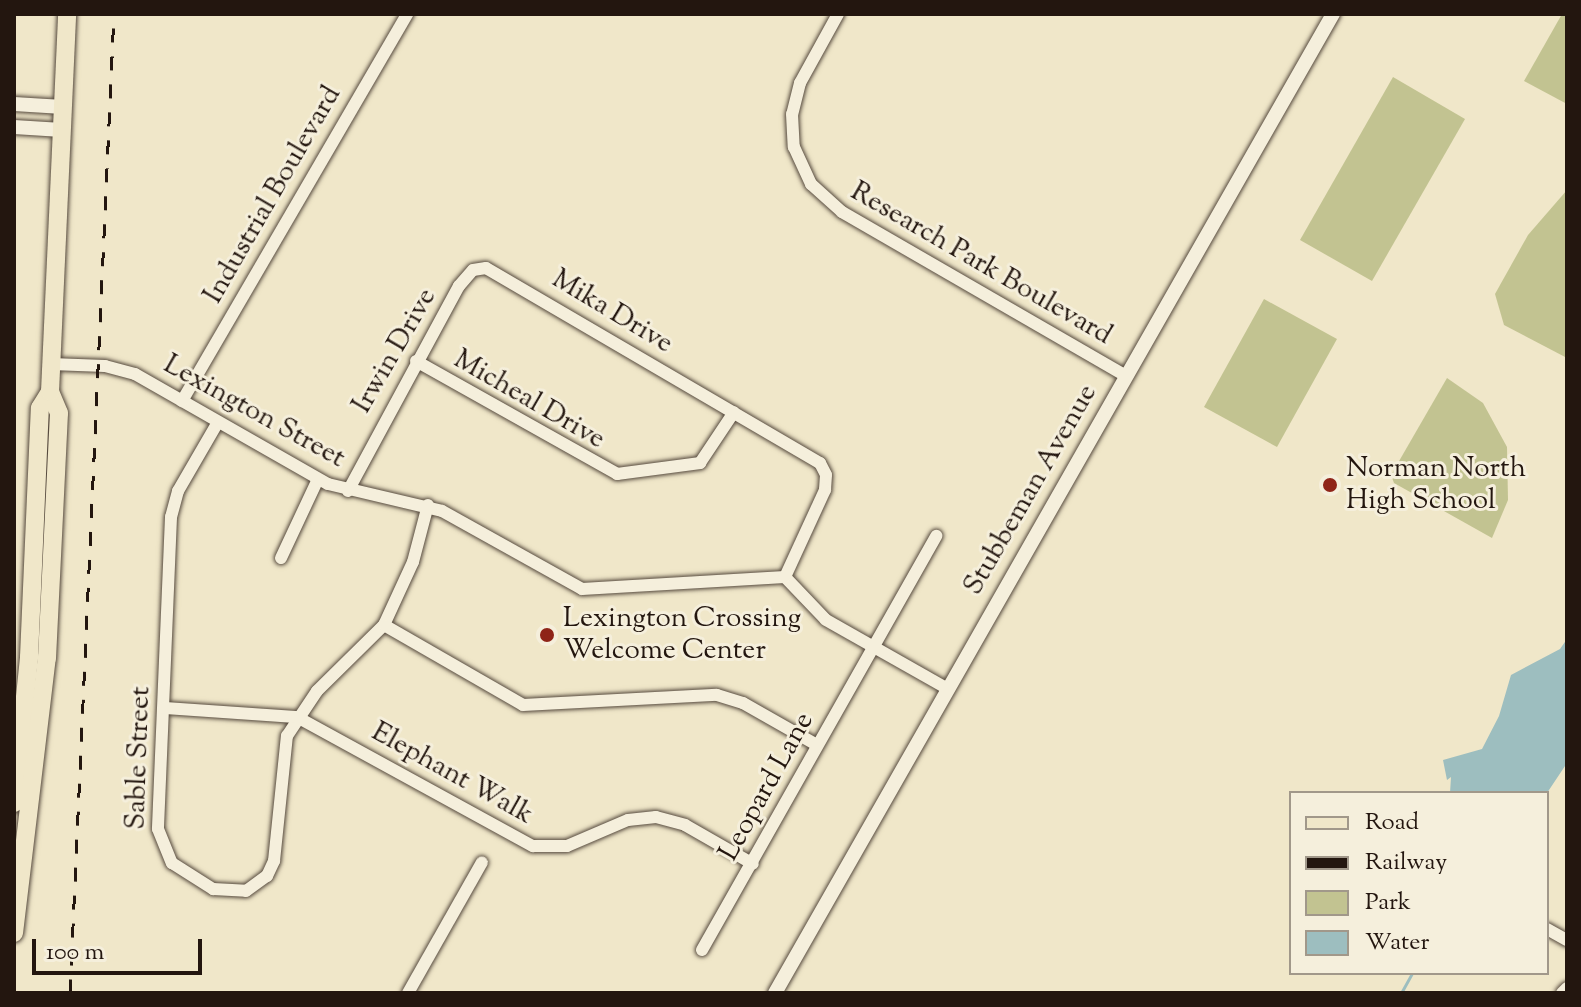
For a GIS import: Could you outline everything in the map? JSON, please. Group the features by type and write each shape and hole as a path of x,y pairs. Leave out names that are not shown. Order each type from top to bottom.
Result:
{"main road":[{"path":"14,933 47,658 59,413 50,392 67,14"},
{"path":"14,803 29,657 40,408 50,392"}],"street":[{"name":"Industrial Boulevard","path":"182,401 407,14"},
{"name":"Research Park Boulevard","path":"838,14 800,83 792,114 794,147 811,184 842,212 1126,376"},
{"name":"Stubbeman Avenue","path":"775,993 1333,14"},
{"path":"14,104 63,107"},
{"path":"14,127 62,130"},
{"name":"Mika Drive","path":"464,278 478,268 495,270 814,458 826,475 825,490 785,577"},
{"name":"Irwin Drive","path":"348,491 416,361 464,278"},
{"name":"Micheal Drive","path":"416,361 609,473 700,463 734,412"},
{"name":"Lexington Street","path":"51,364 124,371 318,479 348,491 428,505 582,589 785,577"},
{"name":"Sable Street","path":"218,422 178,491 171,517 161,848 179,870 224,892 253,888 271,868 282,749 297,717 384,625 413,562 428,505"},
{"path":"281,558 318,479"},
{"name":"Leopard Lane","path":"702,950 936,536"},
{"path":"785,577 815,612 948,689"},
{"path":"384,625 523,705 717,695 743,703 817,745"},
{"name":"Elephant Walk","path":"164,708 297,717 533,846 567,846 620,823 656,817 685,825 753,864"},
{"path":"408,993 482,862"},
{"path":"1549,930 1567,940"},
{"path":"1562,993 1567,988"}],"green space":[{"path":"1562,14 1567,14 1567,104 1524,81"},
{"path":"1393,77 1465,119 1372,281 1300,240"},
{"path":"1567,190 1567,358 1504,325 1495,294 1528,235"},
{"path":"1264,299 1337,339 1277,447 1204,407"},
{"path":"1447,378 1483,403 1507,447 1508,500 1492,538 1394,483 1391,475"}],"water":[{"path":"1567,639 1567,763 1548,791 1450,791 1451,777 1447,780 1443,760 1482,749 1499,716 1511,675 1560,649"}],"waterway":[{"path":"1401,993 1411,975"}],"railway":[{"path":"70,993 114,14"}],"place":[{"name":"Norman North High School","path":"1330,485"},
{"name":"Lexington Crossing Welcome Center","path":"547,635"}]}
